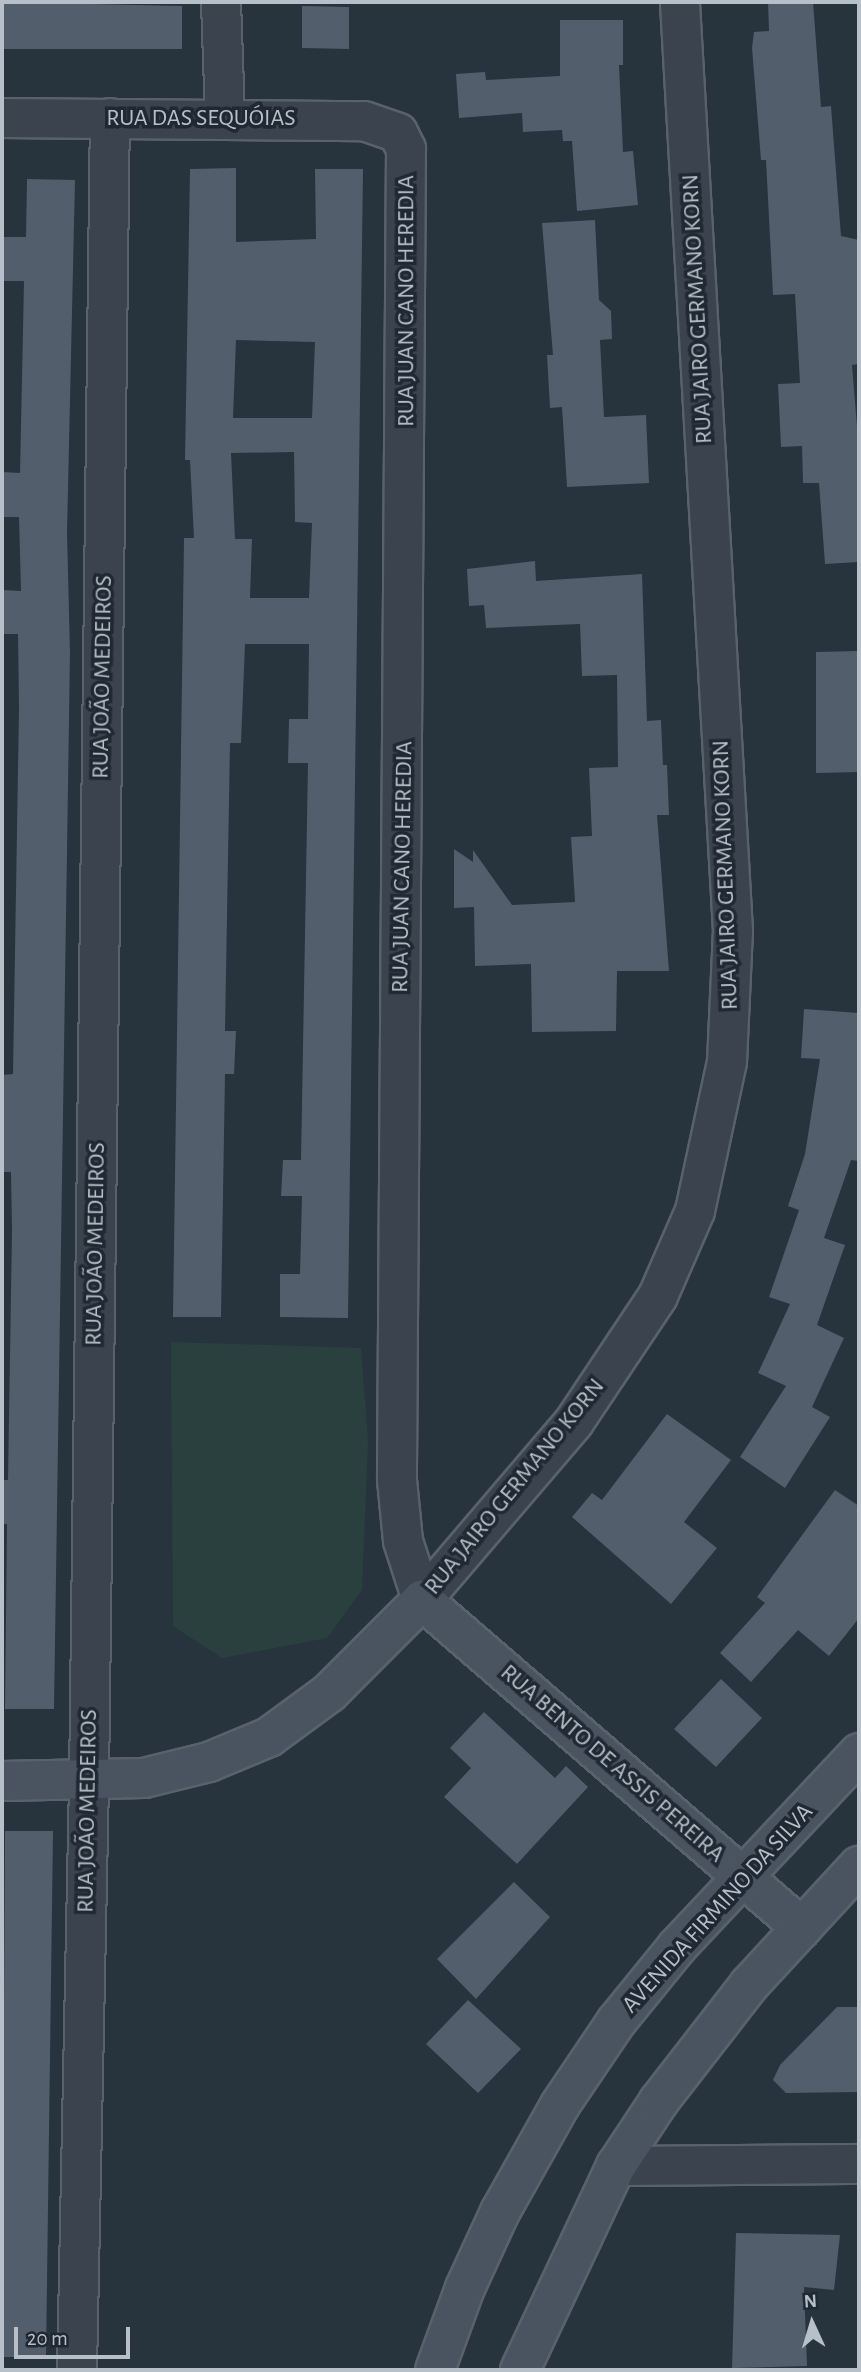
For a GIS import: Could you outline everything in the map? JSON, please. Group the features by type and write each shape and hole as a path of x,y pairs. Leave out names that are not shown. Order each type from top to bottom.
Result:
{"street":[{"path":"221,2 225,119"},
{"name":"RUA JAIRO GERMANO KORN","path":"2,1781 89,1782 144,1778 209,1762 269,1737 328,1693 422,1600 574,1422 658,1296 695,1211 727,1062 733,931 680,2"},
{"name":"RUA DAS SEQUÓIAS","path":"2,118 364,121 398,134"},
{"name":"RUA JOÃO MEDEIROS","path":"77,2370 89,1782 110,118"},
{"name":"RUA JUAN CANO HEREDIA","path":"398,134 409,170 397,1480 403,1541 422,1600"},
{"name":"RUA BENTO DE ASSIS PEREIRA","path":"422,1600 802,1928"},
{"name":"AVENIDA FIRMINO DA SILVA","path":"435,2370 465,2288 500,2212 560,2105 616,2022 743,1876 859,1753"},
{"path":"520,2370 616,2166 707,2034 859,1866"},
{"path":"616,2166 859,2164"}],"green space":[{"path":"171,1342 361,1348 368,1441 362,1590 327,1638 222,1658 173,1626"}],"building":[{"path":"2,2 182,6 182,49 2,49"},
{"path":"768,2 813,2 821,107 831,106 841,236 859,240 859,364 852,365 859,451 859,562 825,564 819,483 803,483 802,446 781,447 778,384 800,383 795,294 773,295 766,160 761,160 752,48 754,32 769,31"},
{"path":"302,6 349,7 349,49 302,48"},
{"path":"560,20 623,20 623,65 619,65 623,152 633,151 638,205 577,211 572,141 563,141 562,130 523,132 522,113 459,118 456,74 485,72 486,80 560,76"},
{"path":"236,168 236,242 316,239 315,169 363,169 348,1318 280,1317 280,1274 300,1274 302,1196 281,1196 283,1160 301,1160 308,763 288,763 289,719 308,719 309,644 245,644 241,743 230,743 225,1031 236,1031 234,1074 225,1074 221,1317 173,1317 184,538 194,538 190,460 185,460 190,169","holes":["236,340 315,342 312,418 233,418","294,452 295,522 312,523 309,598 250,598 252,539 235,539 231,453"]},
{"path":"27,179 75,180 67,533 70,653 54,1709 5,1709 7,1524 2,1524 2,1480 8,1480 12,1231 11,1172 2,1172 2,1075 13,1074 19,708 18,634 2,634 2,590 21,591 19,517 4,517 2,472 20,473 24,281 2,281 2,237 26,237"},
{"path":"595,220 599,300 611,311 612,339 600,340 604,417 646,415 649,483 567,487 562,407 550,408 547,355 553,355 542,223"},
{"path":"535,561 536,581 642,574 647,721 661,720 663,765 667,765 669,815 657,815 669,971 617,971 616,1031 532,1032 531,964 475,966 474,907 454,908 454,849 473,862 473,850 512,905 575,902 571,837 592,836 589,768 618,767 617,675 582,676 580,624 486,628 484,605 469,606 467,569"},
{"path":"858,651 859,772 816,773 816,652"},
{"path":"804,1009 859,1013 859,1161 851,1160 824,1238 845,1245 817,1325 844,1338 812,1407 830,1417 785,1488 740,1457 786,1386 758,1373 790,1304 769,1297 799,1210 788,1206 805,1154 820,1059 801,1058"},
{"path":"667,1414 731,1460 684,1522 717,1548 671,1604 572,1517 592,1493 602,1500"},
{"path":"835,1490 859,1506 859,1618 829,1656 798,1630 751,1682 720,1653 765,1603 757,1597"},
{"path":"721,1679 762,1718 716,1767 674,1729"},
{"path":"484,1712 555,1778 566,1766 588,1787 517,1864 444,1797 471,1768 450,1748"},
{"path":"5,1831 53,1831 46,2357 2,2357"},
{"path":"514,1882 550,1917 476,1999 437,1959"},
{"path":"468,2000 521,2049 478,2093 426,2044"},
{"path":"837,2007 859,2007 859,2092 786,2093 773,2080 780,2065"},
{"path":"736,2233 840,2235 834,2290 804,2287 807,2366 732,2368"}]}
